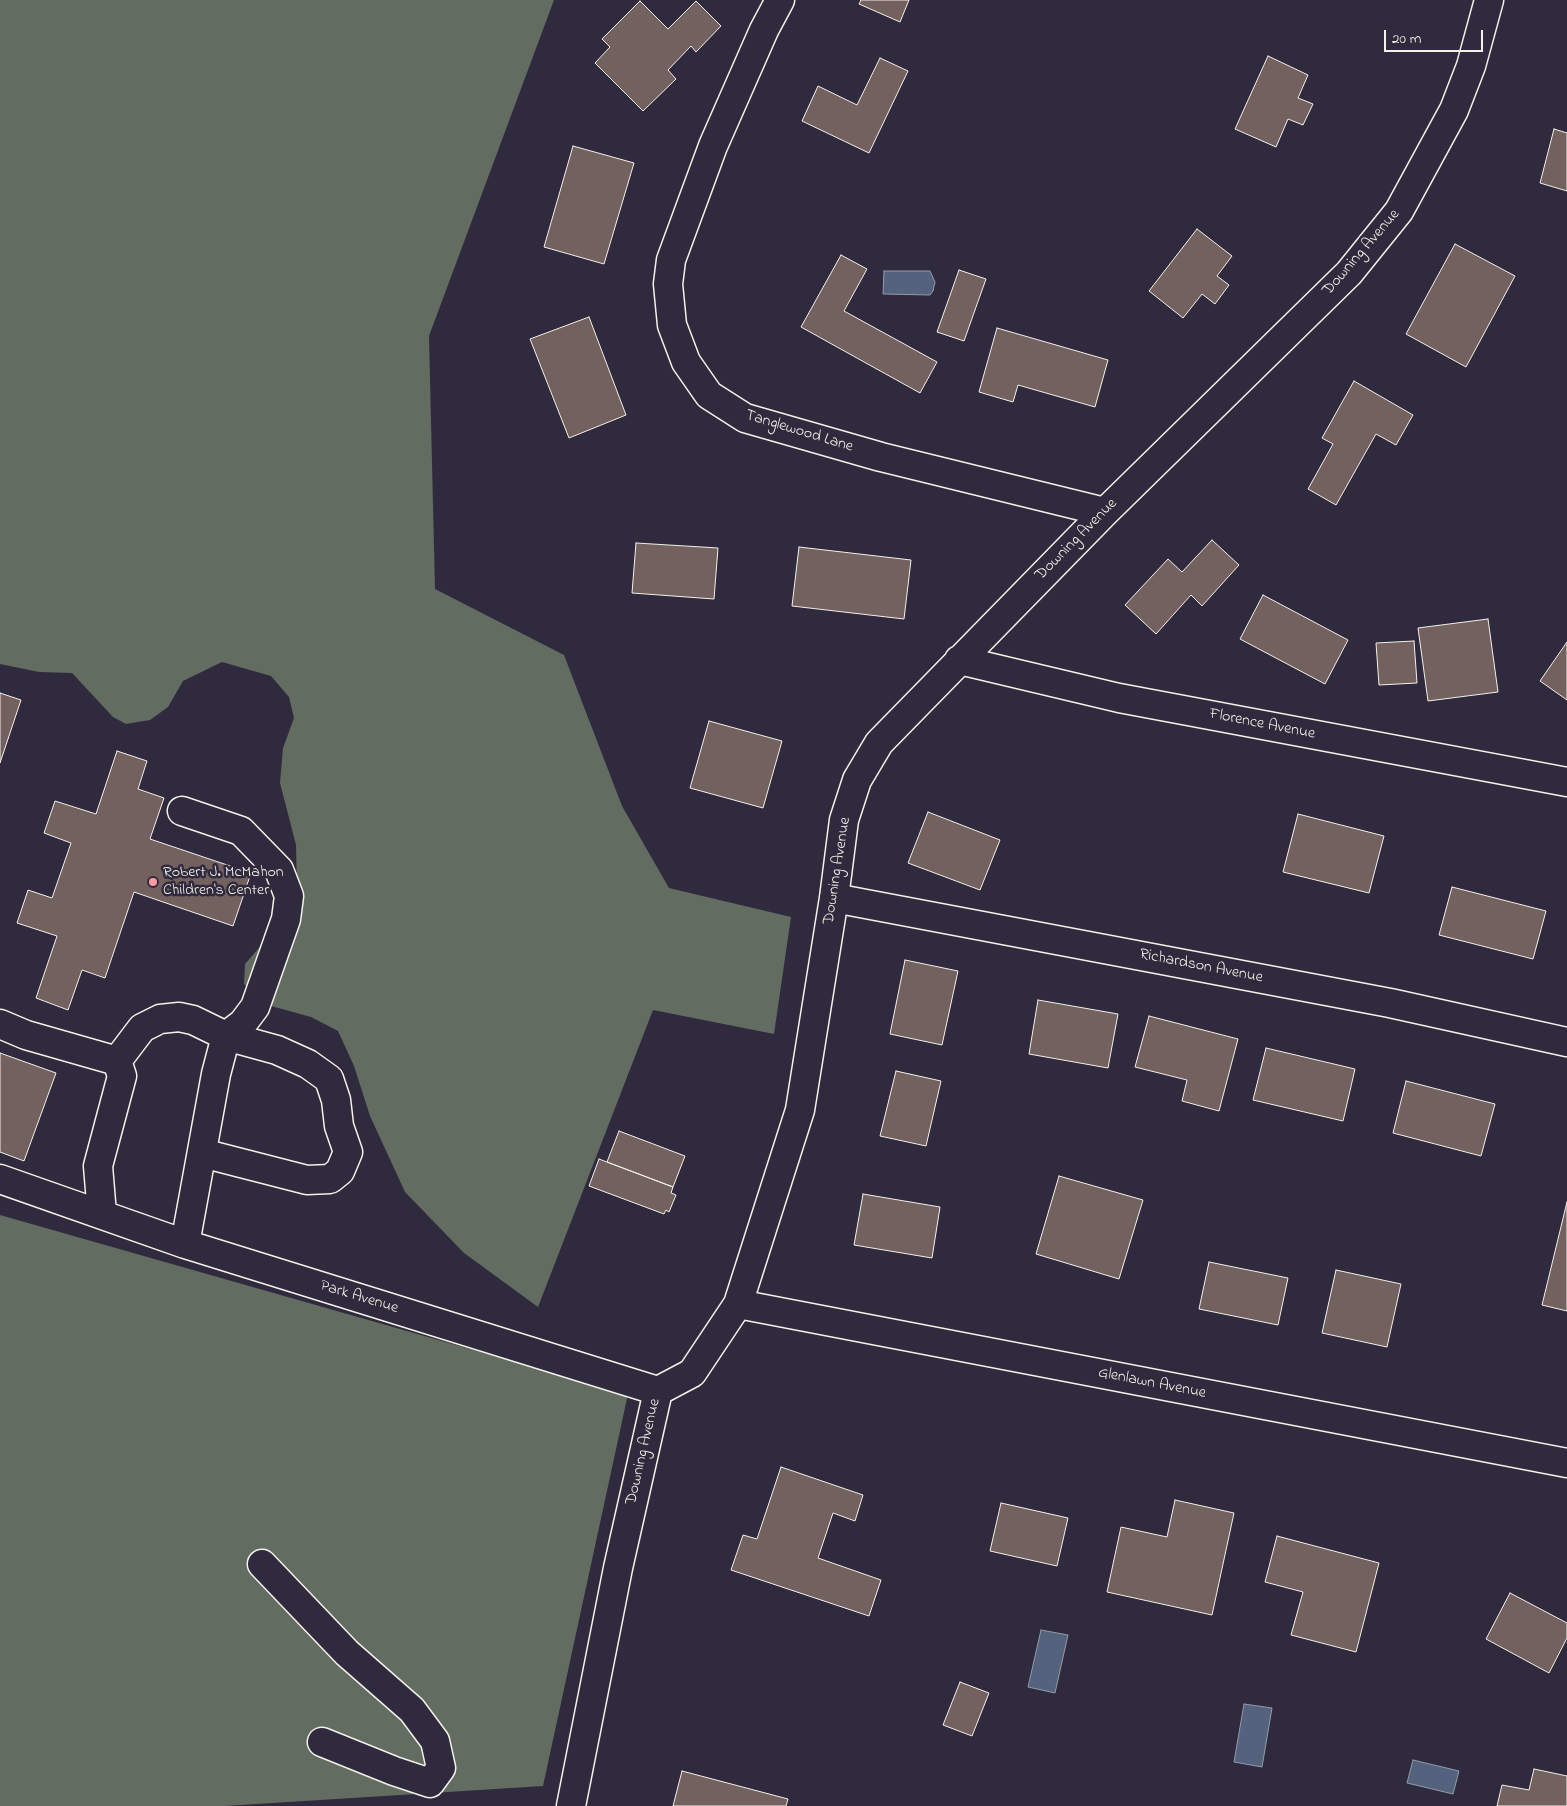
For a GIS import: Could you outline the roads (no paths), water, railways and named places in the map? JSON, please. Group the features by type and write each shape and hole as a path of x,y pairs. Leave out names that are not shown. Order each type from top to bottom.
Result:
{"street":[{"name":"Tanglewood Lane","path":"780,0 764,30 713,146 671,260 668,284 672,326 686,362 709,395 745,418 881,456 1105,512"},
{"name":"Downing Avenue","path":"571,1806 618,1568 658,1391 692,1373 738,1304 800,1110 834,898 844,820 857,780 878,743 1105,512 1349,273 1399,212 1454,110 1471,66 1489,0"},
{"name":"Florence Avenue","path":"959,660 1119,698 1567,782"},
{"path":"182,811 241,831 279,870 289,896 286,918 255,1007 243,1023 226,1036 216,1074 185,1244"},
{"name":"Richardson Avenue","path":"834,898 1390,1003 1567,1042"},
{"path":"117,1061 142,1028 160,1019 179,1017 193,1020 226,1036 277,1050 308,1064 330,1079 336,1100 339,1126 348,1152 340,1171 330,1179 308,1180 202,1153"},
{"path":"0,1024 26,1036 117,1061"},
{"path":"102,1214 98,1166 122,1076 117,1061"},
{"name":"Park Avenue","path":"0,1180 185,1244 658,1391"},
{"name":"Glenlawn Avenue","path":"738,1304 1567,1463"},
{"path":"262,1564 347,1653 412,1710 435,1741 441,1768 430,1782 394,1771 322,1742"}],"water":[{"path":"884,271 930,271 935,282 933,291 930,295 883,294"},
{"path":"1041,1630 1068,1635 1055,1693 1028,1687"},
{"path":"1244,1704 1272,1708 1262,1767 1234,1762"},
{"path":"1413,1760 1459,1771 1453,1794 1407,1783"}],"place":[{"name":"Robert J. McMahon Children's Center","path":"153,882"}]}
